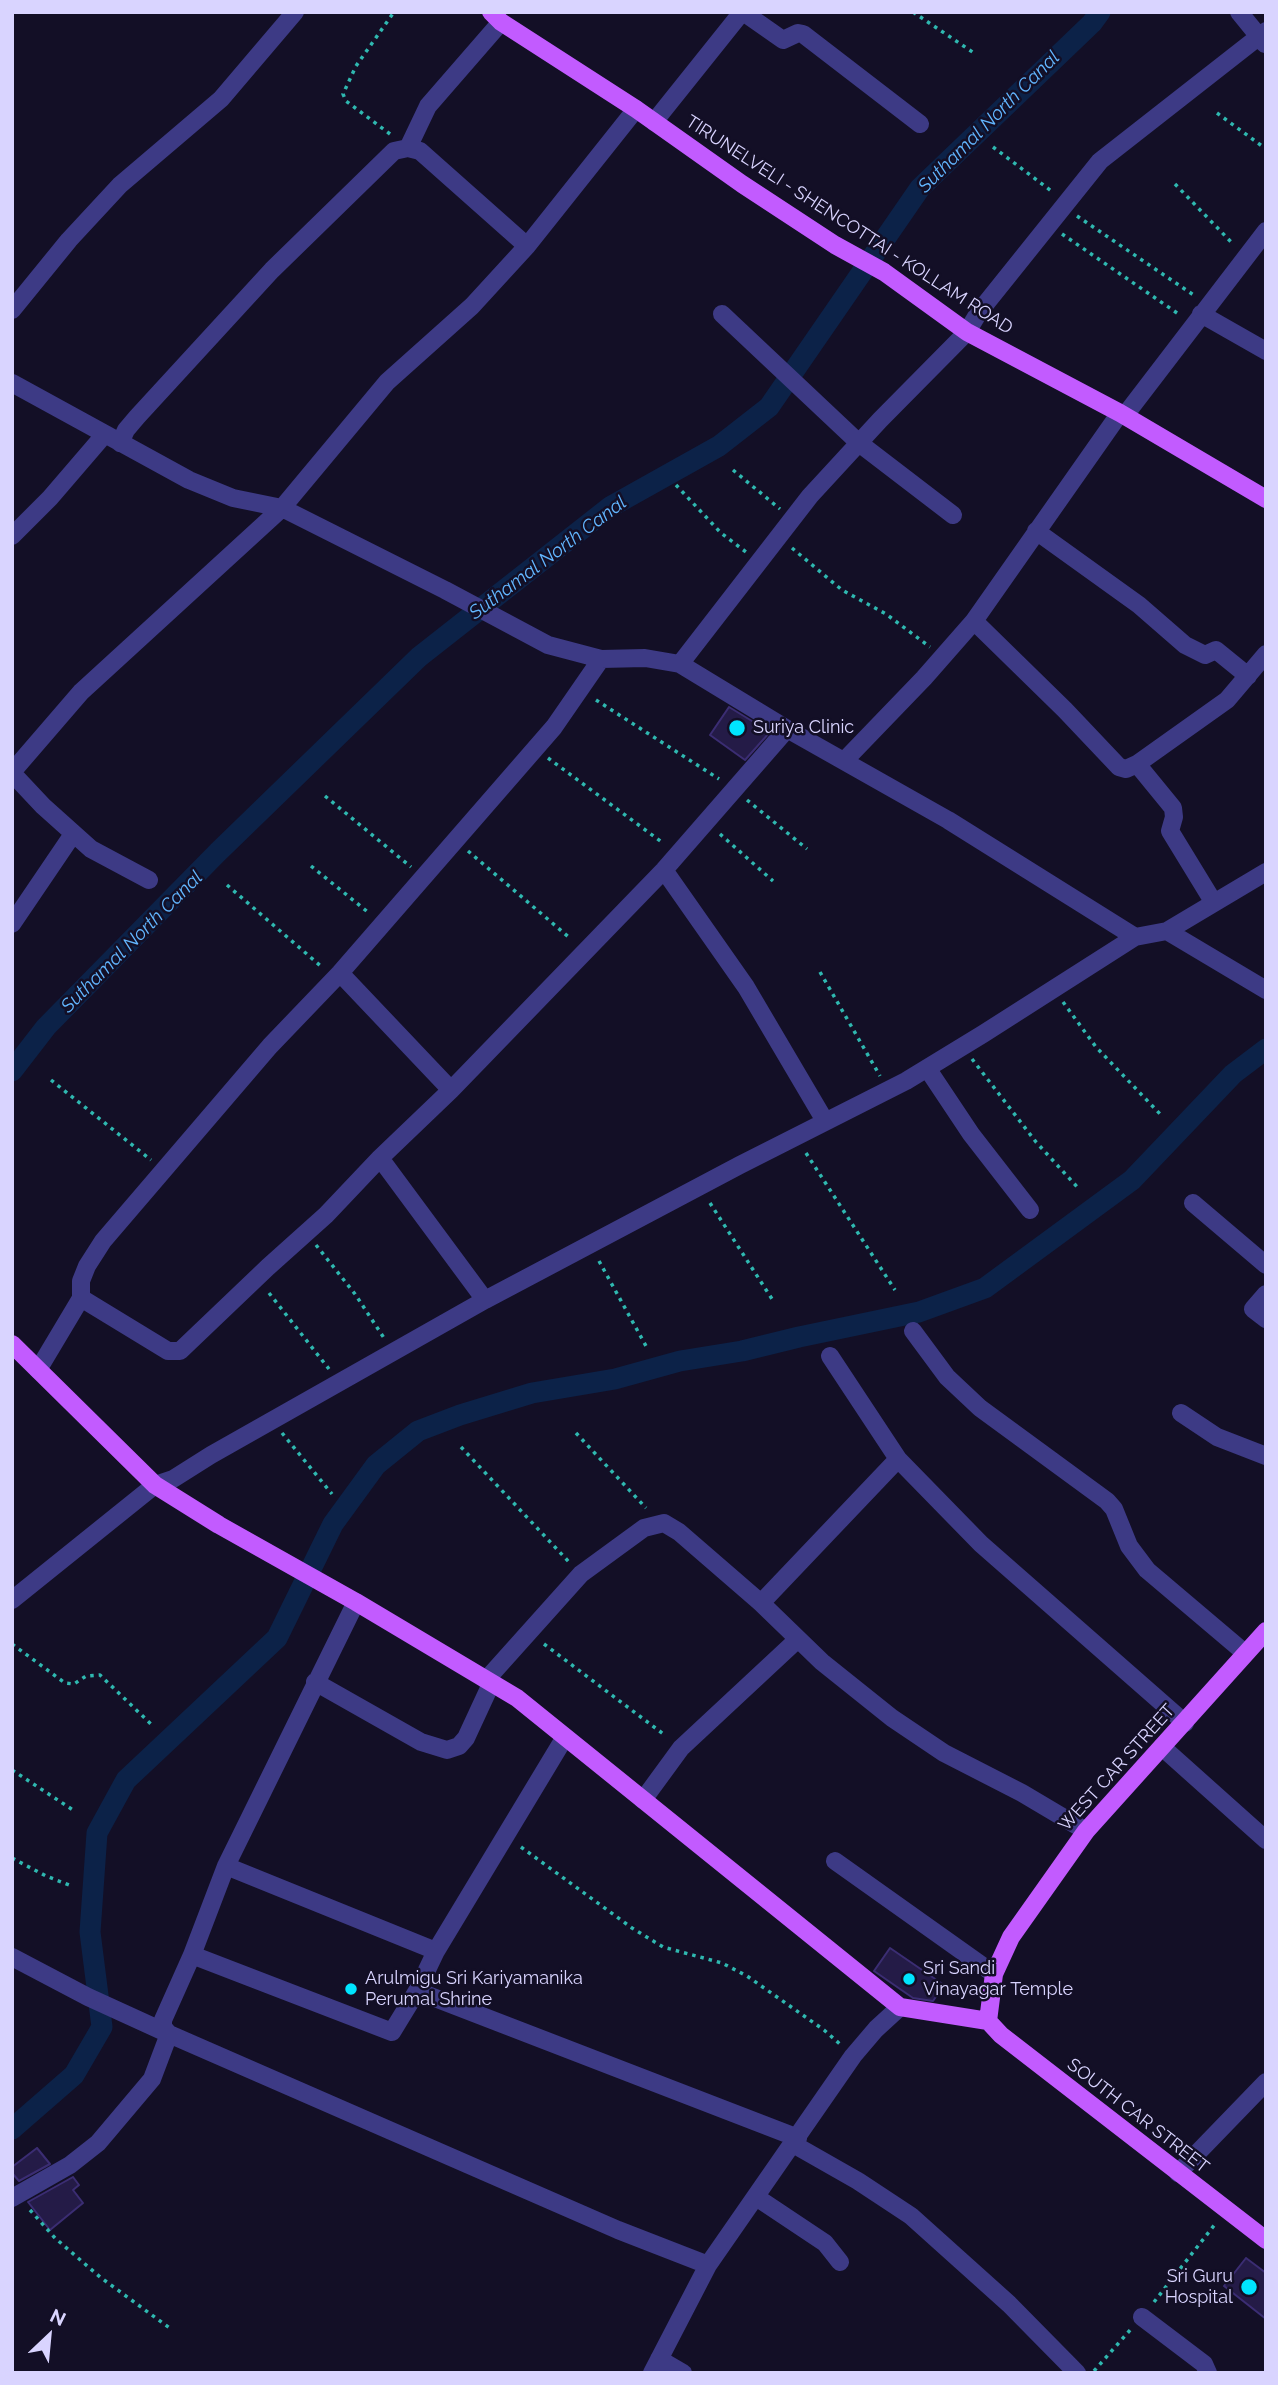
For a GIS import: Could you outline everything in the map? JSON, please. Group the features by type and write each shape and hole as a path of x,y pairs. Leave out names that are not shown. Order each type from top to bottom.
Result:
{"main road":[{"name":"TIRUNELVELI - SHENCOTTAI - KOLLAM ROAD","path":"496,17 636,109 742,184 835,245 884,272 967,332 1121,414 1266,499"},
{"path":"13,1347 155,1485 517,1698 900,2007 988,2021"},
{"name":"WEST CAR STREET","path":"988,2021 994,1974 1011,1937 1086,1831 1266,1631"},
{"name":"SOUTH CAR STREET","path":"988,2021 1001,2035 1266,2240"}],"street":[{"path":"12,310 69,240 120,185 221,99 295,12"},
{"path":"654,122 742,12 783,40 798,33 803,34 920,124"},
{"path":"680,664 810,496 967,332 979,312 1100,161 1263,38 1238,12"},
{"path":"408,148 428,106 496,17"},
{"path":"149,880 91,849 72,834 12,773 81,692 282,508 387,382 472,306 527,246 636,109"},
{"path":"12,536 112,439 126,430 272,270 394,151 408,148 430,159 527,246"},
{"path":"845,760 974,621 1121,414 1129,410 1266,231"},
{"path":"722,314 859,443 953,515"},
{"path":"1201,314 1266,351"},
{"path":"12,383 189,480 222,494 282,508 548,645 601,659 645,658 680,664 948,820 1135,937"},
{"path":"1036,531 1139,605 1185,645 1205,655 1216,650 1248,676"},
{"path":"974,621 1119,767 1126,769 1227,700 1266,654"},
{"path":"38,1370 81,1298 81,1281 103,1241 270,1046 337,976 554,727 601,659"},
{"path":"81,1298 168,1351 180,1351 306,1233 451,1090 664,870 788,729"},
{"path":"1137,764 1173,808 1174,817 1170,831 1214,903"},
{"path":"12,924 72,834"},
{"path":"664,870 746,987 825,1121"},
{"path":"12,1600 155,1485 173,1479 485,1300 699,1186 888,1090 962,1047 1135,937 1167,931 1266,872"},
{"path":"1167,931 1266,990"},
{"path":"337,976 451,1090"},
{"path":"927,1068 971,1134 1030,1210"},
{"path":"380,1158 485,1300"},
{"path":"1193,1203 1266,1265"},
{"path":"1266,1294 1253,1309 1266,1319"},
{"path":"913,1331 947,1377 980,1408 1107,1501 1114,1509 1129,1546 1147,1570 1245,1653"},
{"path":"830,1356 898,1459 981,1544 1185,1723"},
{"path":"1181,1413 1217,1437 1266,1456"},
{"path":"761,1603 898,1459"},
{"path":"316,1682 421,1742 447,1750 460,1746 466,1738 488,1682 581,1574 645,1528 664,1523 679,1532 761,1603 822,1662 892,1717 944,1753 1086,1831"},
{"path":"169,2034 163,2026 163,2020 192,1955 226,1866 356,1602"},
{"path":"643,1800 681,1748 798,1639"},
{"path":"192,1955 392,2032 417,1991 436,1951 565,1737"},
{"path":"1162,1747 1266,1840"},
{"path":"835,1861 994,1974"},
{"path":"226,1866 436,1951"},
{"path":"12,1957 88,1997 169,2034 618,2230 708,2265"},
{"path":"417,1991 796,2141 911,2216 1009,2304 1077,2373"},
{"path":"683,2373 656,2366 708,2265 853,2056 900,2007"},
{"path":"14,2197 71,2165 98,2143 152,2079 169,2034"},
{"path":"1178,2173 1266,2082"},
{"path":"756,2197 825,2243 840,2262"},
{"path":"1142,2316 1204,2364 1208,2373"}],"path":[{"path":"394,12 356,66 343,93 346,101 408,148"},
{"path":"913,12 974,52"},
{"path":"1217,113 1266,149"},
{"path":"993,147 1201,314"},
{"path":"1175,184 1245,257"},
{"path":"1049,225 1201,314"},
{"path":"733,470 792,519"},
{"path":"676,485 721,533 759,561"},
{"path":"778,537 842,590 886,614 943,657"},
{"path":"579,690 733,789 807,849"},
{"path":"536,748 677,853"},
{"path":"325,796 423,877"},
{"path":"705,821 773,881"},
{"path":"455,841 585,950"},
{"path":"311,866 382,923"},
{"path":"227,885 337,976"},
{"path":"820,972 888,1090"},
{"path":"1054,989 1096,1047 1162,1116"},
{"path":"962,1047 1036,1142 1080,1190"},
{"path":"51,1080 164,1170"},
{"path":"796,1136 895,1290"},
{"path":"699,1186 772,1299"},
{"path":"306,1233 355,1294 393,1352"},
{"path":"590,1244 646,1346"},
{"path":"257,1277 339,1383"},
{"path":"272,1420 332,1494"},
{"path":"576,1433 637,1501 664,1523"},
{"path":"461,1447 544,1538 581,1574"},
{"path":"528,1633 681,1748"},
{"path":"12,1644 65,1683 75,1684 86,1676 100,1675 154,1727"},
{"path":"12,1770 73,1810"},
{"path":"505,1834 632,1928 663,1947 722,1963 747,1976 824,2030 853,2056"},
{"path":"12,1858 69,1885"},
{"path":"14,2197 100,2277 171,2329"},
{"path":"1092,2373 1142,2316 1226,2211"}],"building":[{"path":"729,707 770,732 745,760 710,735"},
{"name":"Sri Sandi Vinayagar Temple","path":"890,1948 944,1985 933,2001 913,1998 874,1971"},
{"path":"37,2148 50,2164 19,2181 12,2173 12,2167"},
{"path":"73,2177 79,2185 73,2190 83,2203 50,2230 28,2202"},
{"path":"1246,2258 1266,2273 1266,2319 1224,2286"}],"waterway":[{"name":"Suthamal North Canal","path":"12,1071 46,1027 218,852 419,657 610,507 719,446 769,407 920,188 1092,23 1100,12"},
{"path":"12,2129 74,2075 102,2027 90,1932 97,1833 126,1780 277,1638 333,1524 376,1465 418,1431 532,1393 615,1379 680,1361 742,1351 919,1312 985,1288 1132,1180 1233,1074 1266,1049"}],"place":[{"name":"Suriya Clinic","path":"737,728"},
{"name":"Sri Sandi Vinayagar Temple","path":"909,1979"},
{"name":"Arulmigu Sri Kariyamanika Perumal Shrine","path":"351,1989"},
{"name":"Sri Guru Hospital","path":"1249,2287"}]}
